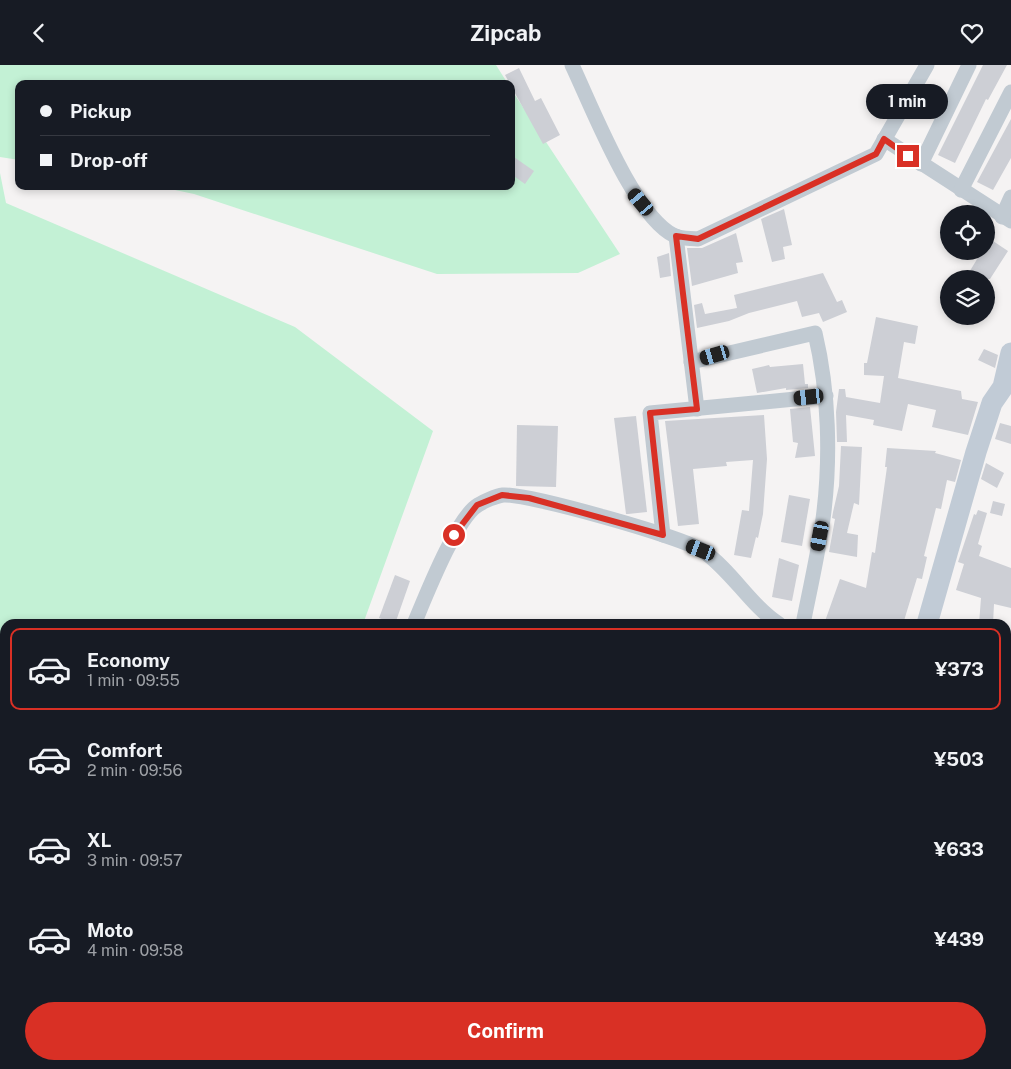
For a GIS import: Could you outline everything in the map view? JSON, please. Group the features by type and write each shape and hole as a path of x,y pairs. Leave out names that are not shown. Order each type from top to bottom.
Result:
{"street":[{"path":"572,65 632,191 661,225 676,236 698,239 876,154 927,65"},
{"path":"921,164 969,65"},
{"path":"961,190 1011,92"},
{"path":"884,139 1006,219 1011,197"},
{"path":"676,236 697,409"},
{"path":"691,362 815,333 822,360 828,419 823,518 804,619"},
{"path":"928,619 976,452 992,403 1003,387 1011,353"},
{"path":"663,535 650,413 826,396"},
{"path":"416,619 454,535 477,505 502,495 529,498 663,535 701,550 722,566 751,599 774,619"}],"green space":[{"path":"0,65 496,65 505,80 15,80 15,159 0,157"},
{"path":"515,95 620,254 578,273 437,274 194,194 175,190 515,190"},
{"path":"0,173 6,203 295,327 433,431 365,619 0,619"}],"building":[{"path":"983,65 1007,65 988,100 986,99 955,163 938,155"},
{"path":"519,68 535,101 541,98 560,135 543,144 515,93 515,80 508,80 505,75"},
{"path":"1011,119 1011,158 993,190 977,182"},
{"path":"515,158 534,171 525,184 515,177"},
{"path":"784,209 792,245 783,247 785,259 772,262 761,219"},
{"path":"736,233 743,262 736,263 738,273 692,286 687,248 702,248"},
{"path":"995,242 1008,251 995,271 970,270 977,260 995,260"},
{"path":"669,253 671,276 660,278 657,257"},
{"path":"823,273 837,302 842,300 847,312 823,322 819,313 802,317 797,301 749,313 729,321 697,328 694,305 702,303 705,314 737,308 734,295"},
{"path":"876,317 918,326 915,344 904,342 898,378 961,391 962,399 978,402 968,435 932,427 936,410 908,404 902,431 873,425 874,420 846,415 847,442 837,442 836,412 839,389 845,389 846,397 880,403 884,376 864,375 864,363 867,363"},
{"path":"984,349 998,355 995,368 978,360"},
{"path":"803,364 805,384 808,384 808,388 786,390 786,388 757,393 752,369 769,365 770,367"},
{"path":"810,407 815,456 795,458 798,443 793,442 790,409"},
{"path":"764,415 767,459 763,514 751,558 734,555 742,510 749,511 753,460 726,462 727,466 693,469 699,524 678,526 665,421"},
{"path":"636,416 647,512 626,514 614,418"},
{"path":"1000,423 1011,426 1011,444 995,439"},
{"path":"517,425 558,426 556,487 516,486"},
{"path":"841,446 862,447 859,505 854,503 847,533 858,535 857,557 829,552 835,519 832,518 839,486"},
{"path":"887,448 936,451 935,453 961,460 955,482 947,480 941,509 936,508 924,556 927,557 922,579 917,578 905,619 826,619 840,579 866,588 872,552 875,553 887,467 885,467"},
{"path":"986,463 1004,473 997,488 981,479"},
{"path":"789,495 810,499 802,546 781,542"},
{"path":"993,501 1005,504 1002,516 990,513"},
{"path":"978,510 987,513 978,544 982,546 979,556 1011,568 1011,608 994,604 993,619 979,619 981,598 956,590 964,564 958,562 974,514 976,515"},
{"path":"779,558 799,565 792,601 772,597"},
{"path":"395,575 410,581 397,619 379,618"}],"route":[{"path":"454,535 477,505 502,495 529,498 663,535 650,413 697,409 676,236 698,239 876,154 884,139 908,156"}]}
